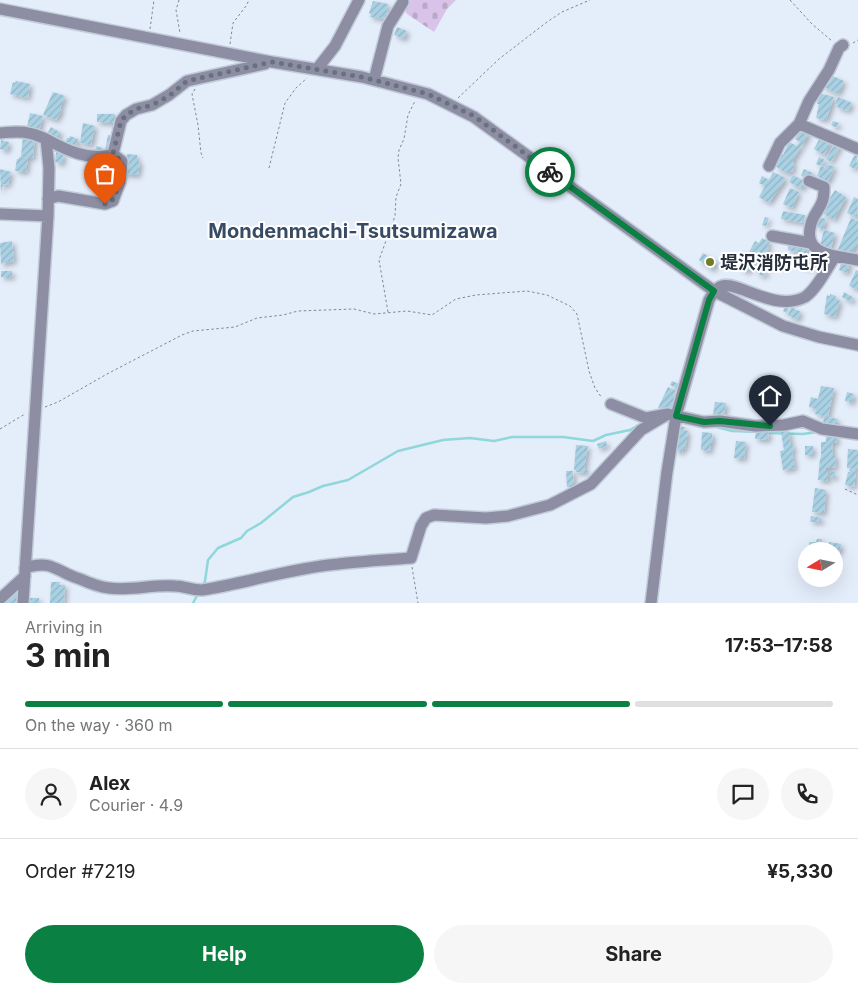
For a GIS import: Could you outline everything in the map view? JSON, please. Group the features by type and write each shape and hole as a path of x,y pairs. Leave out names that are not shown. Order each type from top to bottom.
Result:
{"street":[{"path":"317,69 335,46 359,0"},
{"path":"374,80 388,26 403,2"},
{"path":"0,9 148,39 374,80 428,94 474,116 714,291 784,326 858,345"},
{"path":"769,166 780,143 799,124 808,101 829,70 839,48 843,44"},
{"path":"113,154 121,121 126,115 136,109 152,105 169,96 187,81 272,62"},
{"path":"799,124 858,149"},
{"path":"0,134 20,131 32,132 76,153 103,158 113,154"},
{"path":"23,603 48,216 49,168 46,139"},
{"path":"48,199 58,196 105,204 112,201 120,182 122,161 113,154"},
{"path":"809,181 824,187 823,200 810,224 811,243 814,248 822,253 858,260"},
{"path":"0,214 48,216"},
{"path":"772,236 811,243"},
{"path":"651,603 672,415 709,300 714,291 721,286 731,286 775,301 793,301 812,291 835,256"},
{"path":"611,404 646,418 672,415 704,422 720,421 755,426 784,425 803,421 822,429 858,434"},
{"path":"0,599 25,572 42,565 57,567 76,578 111,588 177,586 191,590 202,590 274,574 337,564 411,558 421,526 426,518 434,515 486,518 508,516 550,505 591,484 641,430 672,415"}],"path":[{"path":"148,39 154,0"},
{"path":"179,0 176,10 183,45"},
{"path":"229,54 233,23 249,0"},
{"path":"452,106 462,93 512,49 562,12 590,0"},
{"path":"790,0 812,24 832,41 843,44 858,40"},
{"path":"269,168 285,103 296,88 317,69"},
{"path":"202,78 192,94 203,158"},
{"path":"388,313 379,260 395,216 396,197 401,184 399,150 404,139 408,115 420,92"},
{"path":"0,429 23,415 58,402 107,374 193,331 235,326 257,318 298,311 354,309 374,314 407,311 432,315 451,301 476,295 528,290 547,295 570,306 577,314 594,388 599,395 611,404"},
{"path":"845,489 858,495"},
{"path":"411,558 418,603"}],"green space":[{"path":"404,0 456,0 447,9 434,32 407,14 403,8"}],"building":[{"path":"373,1 388,4 387,15 385,15 384,19 370,17 371,14 369,13"},
{"path":"397,27 407,31 404,39 394,35"},
{"path":"833,76 844,81 838,94 822,86 826,79 830,81"},
{"path":"16,81 30,84 28,98 10,94 13,82 15,83"},
{"path":"53,92 65,96 60,109 62,110 56,120 43,115"},
{"path":"819,93 834,97 826,120 816,118"},
{"path":"838,97 852,103 848,111 837,107 838,105 835,104"},
{"path":"30,113 43,116 39,131 27,127"},
{"path":"97,114 115,114 115,123 97,122"},
{"path":"833,121 839,123 837,128 831,125"},
{"path":"83,123 95,126 91,145 80,143"},
{"path":"51,127 61,133 57,140 47,134"},
{"path":"802,129 809,133 792,162 794,167 792,172 790,171 788,174 775,166 779,158 777,157 779,153 783,155 789,142 797,146 800,142 795,139"},
{"path":"23,135 35,137 33,158 21,157"},
{"path":"108,135 116,136 112,152 105,150"},
{"path":"70,136 78,139 76,145 79,146 77,151 64,145"},
{"path":"821,136 832,141 824,155 814,149"},
{"path":"1,140 9,142 7,151 0,149"},
{"path":"836,141 841,144 831,162 826,159"},
{"path":"96,146 103,148 102,150 106,151 94,154"},
{"path":"56,152 64,154 62,164 55,162"},
{"path":"127,154 137,155 137,161 140,162 138,175 123,174"},
{"path":"855,154 858,155 856,162 858,164 855,169 849,166"},
{"path":"19,157 28,158 26,172 15,171"},
{"path":"819,157 825,160 821,166 816,164"},
{"path":"104,162 115,164 112,187 107,186 106,192 91,190 92,183 103,184 99,182"},
{"path":"827,164 835,167 833,171 825,168"},
{"path":"821,166 833,172 827,183 820,180 821,178 817,176"},
{"path":"0,169 11,172 8,185 3,184 1,193"},
{"path":"804,169 813,173 811,179 801,176"},
{"path":"773,172 786,178 769,203 759,197 765,186 759,183 762,176 769,180"},
{"path":"793,175 806,182 802,189 789,182"},
{"path":"790,188 799,192 792,208 783,204"},
{"path":"835,190 846,197 834,220 821,212"},
{"path":"854,197 858,199 857,217 847,213"},
{"path":"783,211 805,215 804,223 781,219"},
{"path":"765,217 769,218 766,226 762,225"},
{"path":"819,217 826,219 823,229 816,227"},
{"path":"851,218 858,221 858,242 851,254 838,249"},
{"path":"824,230 835,233 831,248 820,245"},
{"path":"762,238 770,242 767,252 765,251 760,262 747,256 755,241 759,243"},
{"path":"12,241 14,261 1,264 0,243"},
{"path":"789,241 809,246 806,254 788,250"},
{"name":"堤沢消防屯所","path":"703,253 717,261 712,270 699,260"},
{"path":"803,254 815,259 811,269 799,265"},
{"path":"745,257 753,262 748,272 739,268"},
{"path":"842,260 850,262 847,273 839,270"},
{"path":"763,268 767,271 763,277 755,271 757,269 761,272"},
{"path":"856,270 858,271 858,290 849,286"},
{"path":"1,271 12,271 12,277 1,277"},
{"path":"844,292 854,298 851,302 842,297"},
{"path":"830,294 836,296 835,298 840,301 835,317 824,314 827,295 830,296"},
{"path":"785,307 789,309 787,313 783,311"},
{"path":"791,307 801,312 797,320 788,315"},
{"path":"672,381 679,384 677,388 670,385"},
{"path":"821,386 834,388 828,417 838,419 836,427 823,424 824,416 815,414 816,409 809,407 811,397 818,399"},
{"path":"668,387 676,391 671,408 668,407 665,412 658,408"},
{"path":"847,392 854,394 852,403 845,401"},
{"path":"715,402 726,403 724,416 713,415"},
{"path":"679,426 685,427 684,431 688,431 685,449 683,448 682,452 675,451"},
{"path":"756,431 769,431 768,440 755,439"},
{"path":"789,431 791,445 793,445 794,450 792,451 795,468 783,470 780,451 784,450 781,432"},
{"path":"702,432 712,433 713,443 711,442 710,451 701,450"},
{"path":"836,434 837,443 832,443 833,456 836,456 835,468 826,468 828,470 828,481 818,480 820,458 823,455 821,454 821,442 826,442 826,435"},
{"path":"606,441 607,446 599,449 597,444"},
{"path":"736,441 746,442 744,459 734,458"},
{"path":"576,445 588,446 584,469 587,469 587,473 574,470"},
{"path":"805,446 813,446 813,455 805,455"},
{"path":"848,449 858,450 858,469 847,468"},
{"path":"850,469 856,470 854,487 845,485"},
{"path":"566,471 573,471 574,487 567,487"},
{"path":"830,472 835,472 835,478 830,478"},
{"path":"815,488 826,490 824,513 812,512"},
{"path":"811,516 822,518 821,522 810,522"},
{"path":"817,539 822,539 822,542 816,542"},
{"path":"51,582 60,582 59,585 65,585 64,603 50,603"},
{"path":"14,591 15,593 20,592 19,603 4,603 13,596 11,594"},
{"path":"26,598 39,598 39,603 26,603"}],"waterway":[{"path":"203,585 208,560 218,548 241,538 247,531 261,523 293,497 323,486 348,480 398,451 443,440 470,438 494,441 512,437 563,437 593,441 606,435 630,430 644,422"},
{"path":"713,426 732,431 759,432"},
{"path":"767,433 803,434 817,432"},
{"path":"193,603 198,594"}],"way so far":[{"path":"105,204 112,201 120,182 122,161 113,154 121,121 126,115 169,96 187,81 272,62 362,77 428,94 474,116 550,172"}],"place":[{"name":"堤沢消防屯所","path":"710,262"}],"district":[{"name":"Mondenmachi-Tsutsumizawa","path":"353,231"}],"route":[{"path":"550,172 714,291 709,300 676,416 704,422 720,421 770,426"}]}
